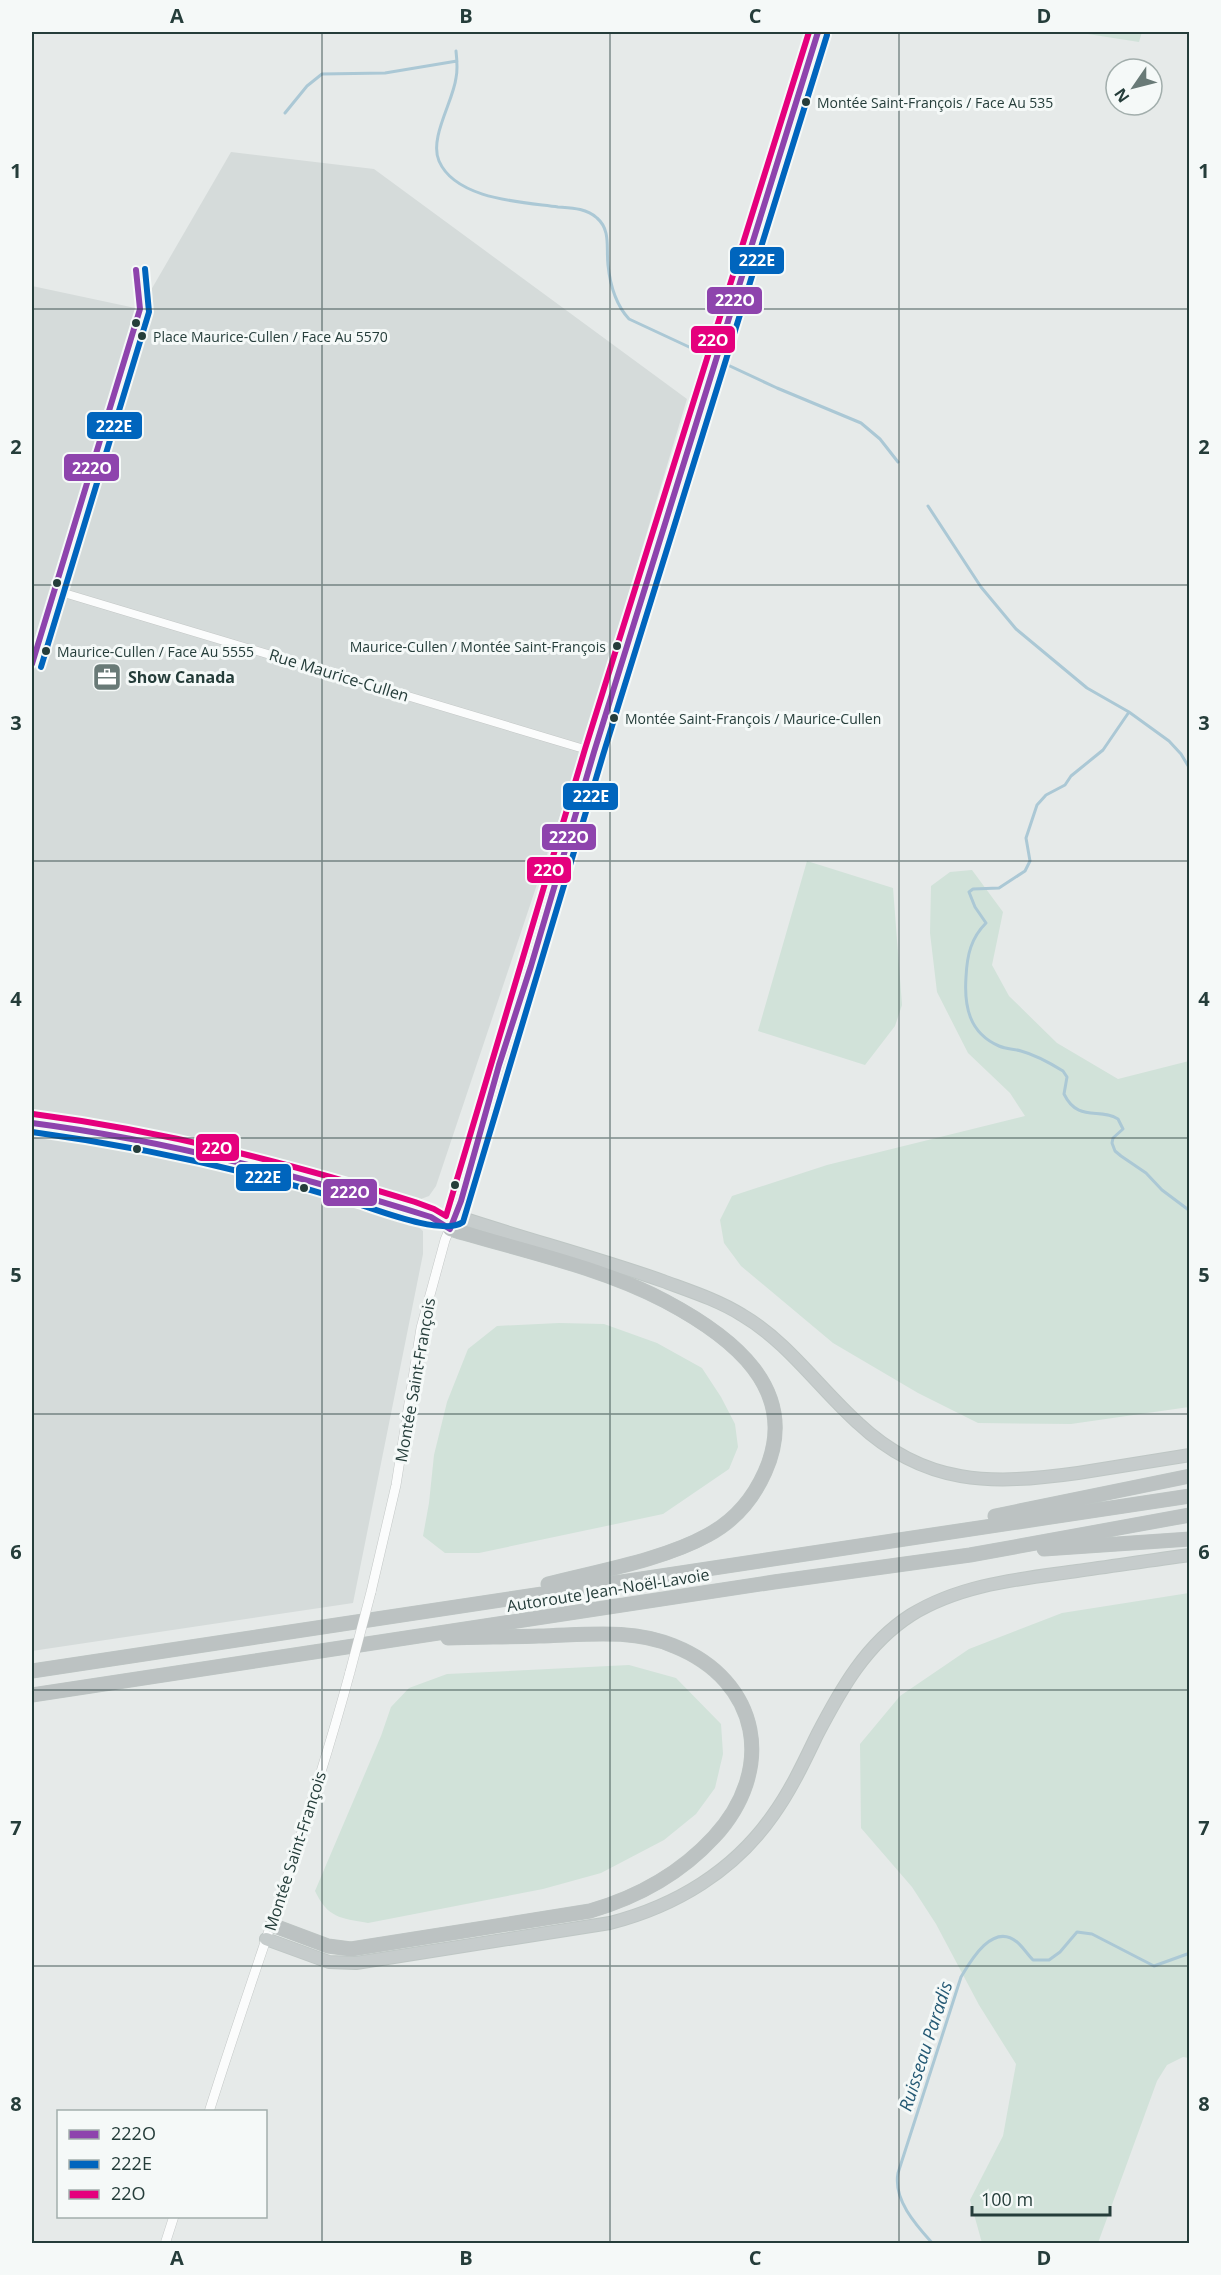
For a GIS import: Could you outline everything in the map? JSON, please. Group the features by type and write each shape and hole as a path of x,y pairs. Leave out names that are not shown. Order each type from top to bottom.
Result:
{"highway":[{"path":"453,1223 646,1275 733,1310 771,1336 850,1416 874,1437 900,1455 936,1470 988,1480 1012,1480 1083,1472 1190,1455"},
{"path":"453,1223 607,1277 676,1307 720,1336 747,1360 767,1389 775,1416 773,1447 761,1482 745,1506 717,1530 664,1553 473,1604"},
{"path":"840,1547 1190,1476"},
{"name":"Autoroute Jean-Noël-Lavoie","path":"32,1671 840,1547 1190,1496"},
{"name":"Autoroute Jean-Noël-Lavoie","path":"32,1695 752,1585 970,1555 1190,1515"},
{"path":"970,1555 1190,1539"},
{"path":"266,1939 329,1962 356,1963 478,1942 599,1925 668,1903 712,1877 759,1833 787,1792 831,1707 851,1674 879,1640 910,1616 944,1598 993,1584 1190,1556"},
{"path":"272,1925 334,1948 351,1949 555,1918 598,1909 624,1900 652,1886 689,1861 726,1822 743,1791 749,1771 752,1744 745,1709 731,1686 713,1668 677,1647 644,1637 604,1634 398,1638"}],"street":[{"name":"Montée Saint-François","path":"211,2110 249,1985 272,1925 326,1757 350,1672 396,1485 421,1328 594,752 818,32"},
{"path":"32,664 140,309 136,270"},
{"name":"Rue Maurice-Cullen","path":"54,590 594,752"},
{"path":"32,1123 100,1132 205,1153 276,1170 453,1223"},
{"path":"431,1217 453,1223"},
{"path":"165,2244 174,2218"}],"shaded area":[{"path":"1075,32 1142,32 1139,42"},
{"path":"231,152 374,169 687,399 575,771 436,1186 429,1196 421,1199 415,1224 423,1231 423,1254 353,1603 32,1651 32,286 140,309"},
{"path":"807,861 893,888 902,1005 895,1026 865,1065 758,1031"},
{"path":"972,870 1003,912 992,965 1009,996 1057,1043 1118,1079 1189,1061 1189,1407 1071,1424 978,1423 918,1393 833,1343 741,1266 724,1243 720,1220 732,1196 827,1165 1025,1116 1010,1093 968,1053 937,992 930,933 931,886 950,872"},
{"path":"559,1323 604,1324 657,1343 702,1368 735,1424 738,1447 729,1469 663,1514 479,1553 445,1553 423,1536 434,1455 447,1402 468,1349 497,1326"},
{"path":"1189,1593 1189,2058 1183,2057 1167,2065 1157,2081 1098,2243 982,2243 970,2200 1003,2136 1016,2064 979,2005 936,1924 912,1887 861,1828 860,1744 900,1696 969,1649 1062,1613"},
{"path":"629,1665 676,1678 721,1724 723,1754 715,1788 696,1814 664,1840 601,1873 543,1889 368,1923 342,1918 325,1907 315,1891 381,1736 391,1707 409,1688 447,1674"}],"waterway":[{"path":"456,51 457,68 454,88 437,142 439,161 448,174 460,184 492,197 578,209 593,215 604,228 612,287 617,301 629,319 777,388 861,423 880,439 898,462"},
{"path":"285,113 307,86 322,74 385,73 457,61"},
{"path":"928,506 981,587 1016,629 1087,688 1129,712 1169,741 1181,754 1190,769"},
{"name":"Ruisseau Paradis","path":"1129,712 1103,750 1071,776 1065,785 1046,795 1037,805 1026,838 1030,861 1025,871 999,888 973,889 969,892 975,907 986,923 973,941 967,961 966,998 970,1018 981,1034 1002,1047 1032,1055 1063,1071 1067,1077 1064,1094 1076,1108 1118,1119 1123,1129 1113,1138 1115,1151 1146,1173 1162,1190 1190,1211"},
{"name":"Ruisseau Paradis","path":"933,2244 907,2212 902,2202 897,2183 898,2173 961,1977 977,1953 991,1940 1008,1937 1017,1942 1033,1960 1049,1960 1060,1952 1077,1932 1092,1934 1154,1966 1190,1953"}],"transit line":[{"name":"22O","path":"33,1114 130,1129 226,1150 415,1202 446,1216 585,749 809,32"},
{"name":"222O","path":"32,1123 134,1140 234,1161 431,1217 450,1229 461,1201 499,1065 531,966 594,752 818,32"},
{"name":"222E","path":"32,1132 115,1145 237,1171 318,1192 412,1221 442,1226 454,1226 463,1222 603,755 827,35"},
{"name":"222E","path":"41,667 149,312 145,269"},
{"name":"222O","path":"32,664 140,309 136,270"}],"place":[{"name":"Montée Saint-François / Face Au 535","path":"806,102"},
{"name":"Place Maurice-Cullen / Face Au 5570","path":"142,336"},
{"name":"Maurice-Cullen / Montée Saint-François","path":"617,646"},
{"name":"Maurice-Cullen / Face Au 5555","path":"46,651"},
{"name":"Show Canada","path":"107,677"},
{"name":"Montée Saint-François / Maurice-Cullen","path":"614,718"}]}
